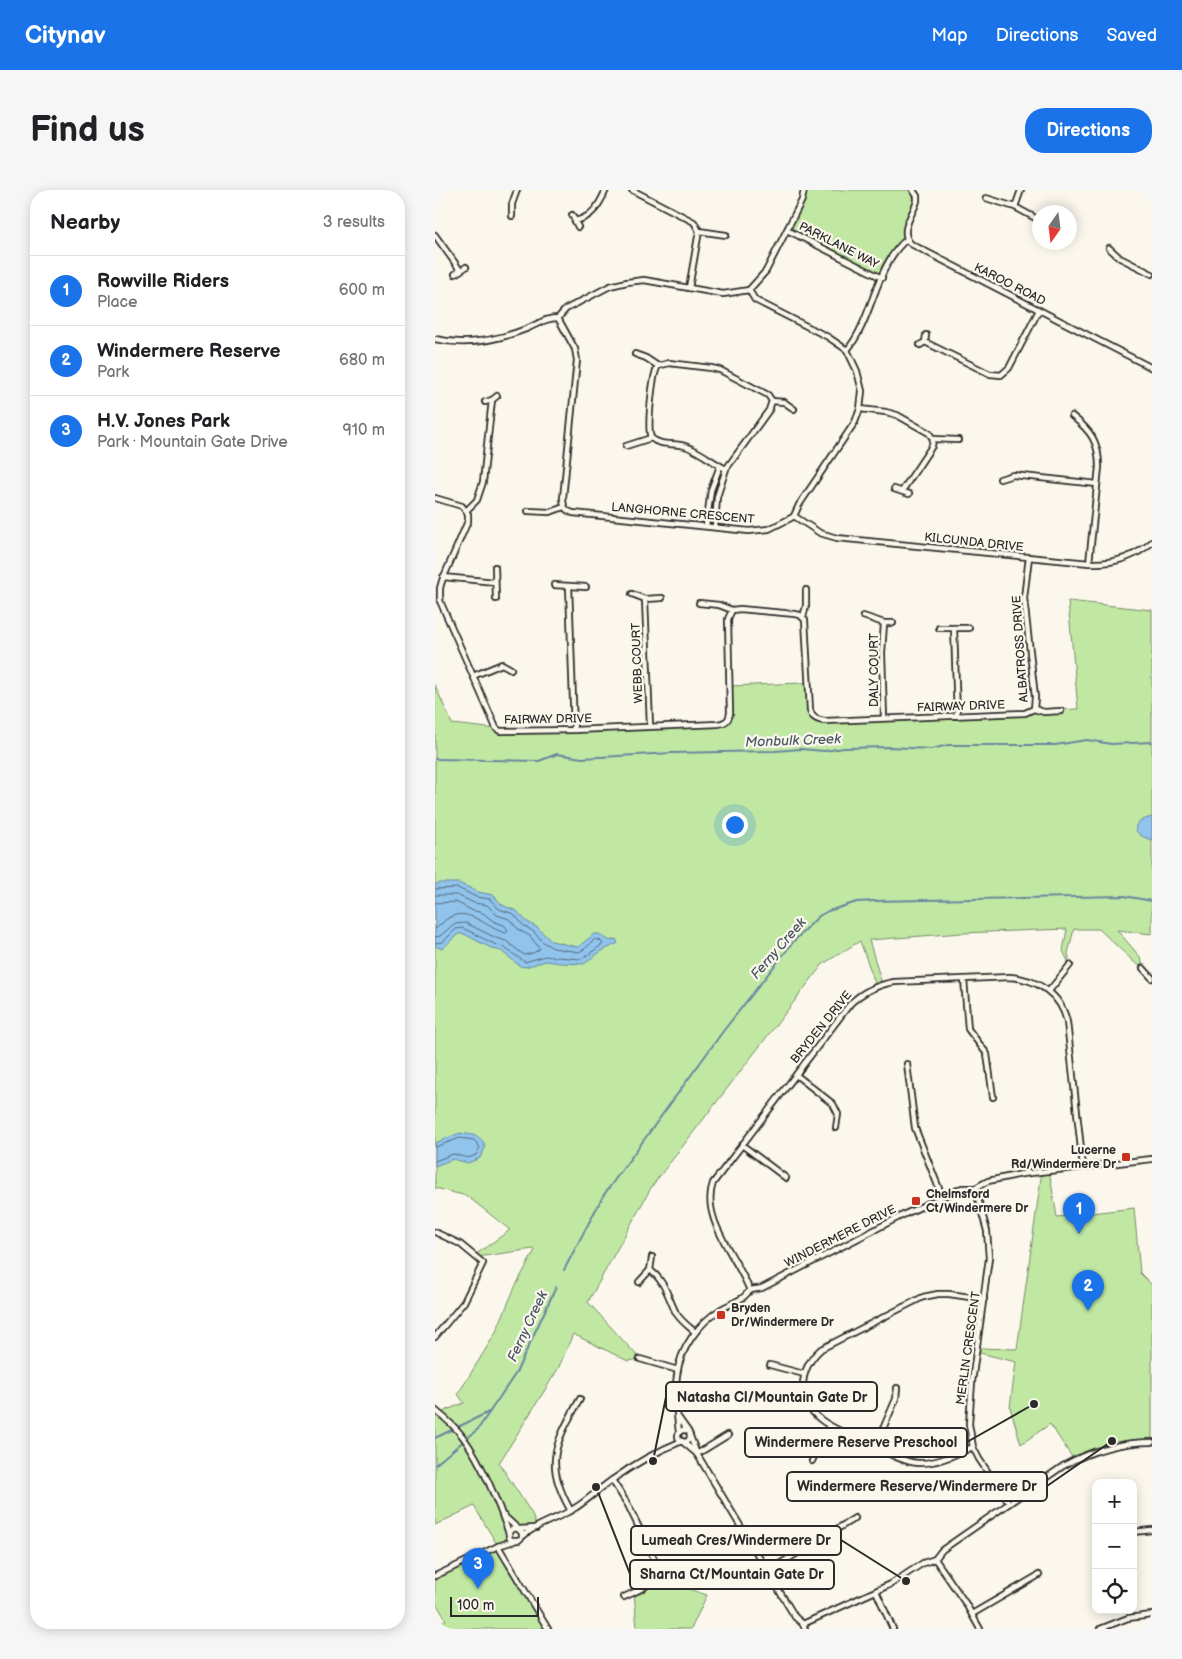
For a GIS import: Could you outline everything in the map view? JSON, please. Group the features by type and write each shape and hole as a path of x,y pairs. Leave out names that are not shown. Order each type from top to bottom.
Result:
{"street":[{"path":"512,216 512,204 517,190"},
{"path":"575,221 585,218 594,212 606,190"},
{"path":"632,190 694,222 699,231 689,288"},
{"path":"435,339 471,342 497,338 527,329 548,318 558,318 566,309 619,284 644,280 723,294 749,290 766,271 803,200 804,190"},
{"path":"847,350 854,342 862,326 881,278 895,252 907,239 906,226 917,201 914,191 921,190"},
{"path":"1015,206 1021,190"},
{"path":"986,198 1015,206 1032,216"},
{"path":"572,215 578,227"},
{"name":"PARKLANE WAY","path":"787,230 881,278"},
{"path":"699,231 726,235"},
{"path":"435,235 460,270"},
{"name":"KAROO ROAD","path":"907,239 919,248 1152,368"},
{"path":"1109,248 1120,258 1152,274"},
{"path":"455,274 466,267"},
{"path":"749,290 755,300 828,337 847,350 861,383 860,409 851,429 799,505 794,516"},
{"path":"925,342 989,374 1001,375 1009,368 1039,310"},
{"path":"558,318 575,349 577,360 563,498 564,507"},
{"path":"925,342 926,335"},
{"path":"920,345 925,342"},
{"path":"635,354 646,358 658,366 669,364 715,369 763,392 772,401 784,402 794,409"},
{"path":"651,438 649,429 655,375 658,366"},
{"path":"485,402 497,396"},
{"path":"435,498 462,506 467,510 477,500 483,482 492,400"},
{"path":"715,527 717,497 726,470 769,410 772,401"},
{"path":"860,409 893,413 926,430 933,439 932,446 902,491"},
{"path":"1072,416 1089,431 1096,445 1099,462 1089,563"},
{"path":"626,446 651,438 659,442 682,445 726,470"},
{"path":"933,439 958,440"},
{"path":"706,526 711,490 720,466"},
{"path":"1000,479 1013,475 1097,484"},
{"path":"894,490 909,494"},
{"name":"LANGHORNE CRESCENT","path":"529,511 550,512 564,507 573,513 749,531 764,530 794,516"},
{"name":"FAIRWAY DRIVE","path":"467,510 468,521 443,577 440,588 440,601 495,726 500,731 718,724 728,720 730,712 728,619 732,610"},
{"name":"KILCUNDA DRIVE","path":"794,516 820,533 837,538 1089,563 1107,563 1122,560 1137,553 1152,542"},
{"name":"ALBATROSS DRIVE","path":"1029,557 1024,598 1035,697 1034,709"},
{"path":"495,568 496,599"},
{"path":"443,577 495,582"},
{"path":"554,585 586,587"},
{"path":"569,586 573,730"},
{"name":"FAIRWAY DRIVE","path":"806,590 806,606 803,617 806,624 809,706 811,716 817,719 1025,713 1034,709 1044,712 1061,711"},
{"path":"632,594 645,598 662,598"},
{"name":"WEBB COURT","path":"645,598 650,726"},
{"path":"699,603 719,605 732,610 740,608 795,614 803,617"},
{"name":"DALY COURT","path":"863,616 884,623 893,623"},
{"name":"DALY COURT","path":"884,623 882,653 884,718"},
{"path":"939,628 969,628"},
{"path":"954,628 957,716"},
{"path":"502,664 503,658"},
{"path":"473,676 502,664"},
{"path":"502,664 511,669"},
{"path":"1049,991 1070,965"},
{"path":"1143,968 1152,978"},
{"name":"BRYDEN DRIVE","path":"750,1291 714,1219 709,1204 710,1193 715,1180 850,1004 867,990 882,984 1010,977 1022,978 1039,984 1049,991 1059,1003 1067,1022 1083,1167"},
{"path":"965,979 967,1029 987,1054 993,1097"},
{"path":"907,1064 915,1128 942,1196"},
{"path":"796,1075 833,1104 838,1114 837,1128"},
{"path":"742,1145 786,1178"},
{"name":"WINDERMERE DRIVE","path":"679,1434 675,1392 678,1370 684,1351 695,1332 713,1314 742,1298 750,1291 762,1288 942,1196 962,1188 975,1188 985,1182 1005,1177 1152,1159"},
{"name":"MERLIN CRESCENT","path":"975,1188 989,1244 988,1273 969,1424 973,1447 983,1466 1009,1503"},
{"path":"435,1232 460,1244 483,1263 476,1281 464,1302 435,1338"},
{"path":"639,1282 650,1270 652,1257"},
{"path":"650,1270 664,1284 682,1321 695,1332"},
{"path":"973,1447 938,1460 920,1463 902,1459 829,1426 817,1417 807,1405 803,1392 804,1374 810,1361 821,1349 916,1299 933,1294 984,1298"},
{"path":"640,1359 678,1370"},
{"path":"770,1365 804,1374"},
{"path":"875,1447 897,1399 897,1388"},
{"path":"571,1511 557,1483 555,1456 562,1432 580,1399"},
{"path":"435,1410 453,1425 474,1454 503,1515 511,1540 514,1541"},
{"name":"WINDERMERE DRIVE","path":"678,1416 689,1433 697,1454 795,1617 804,1627 876,1592 923,1563 935,1558 942,1550 1063,1466 1085,1455 1109,1448 1152,1442"},
{"path":"812,1461 829,1426"},
{"path":"435,1576 498,1546 519,1540 537,1528 571,1511 612,1480 665,1448 688,1440 689,1433 684,1430 665,1448"},
{"path":"679,1434 679,1438 683,1441"},
{"path":"697,1454 728,1434"},
{"name":"WINDERMERE DRIVE","path":"683,1441 697,1454"},
{"path":"612,1480 628,1505 658,1567 657,1576 652,1583 624,1597"},
{"path":"503,1515 522,1532 522,1537"},
{"path":"768,1571 855,1518"},
{"path":"498,1546 512,1529 537,1528"},
{"path":"1137,1532 1152,1530"},
{"path":"498,1546 548,1629"},
{"path":"935,1558 980,1629"},
{"path":"972,1614 1039,1575"},
{"path":"876,1592 893,1629"},
{"path":"1100,1629 1127,1618 1152,1615"}],"green space":[{"path":"804,190 913,190 917,196 908,222 907,239 900,245 882,278 787,230"},
{"path":"1068,601 1152,610 1152,934 1117,930 1141,958 1143,968 1099,929 1074,929 1068,953 1070,965 1063,951 1067,929 962,933 869,940 882,984 876,986 860,941 823,964 652,1186 588,1302 640,1359 628,1361 573,1334 558,1369 499,1463 532,1514 536,1526 519,1529 504,1516 509,1535 498,1546 474,1506 435,1525 435,1415 464,1403 458,1394 495,1334 515,1287 535,1250 477,1257 475,1255 510,1230 467,1196 435,1188 435,685 452,724 497,729 500,731 718,724 728,720 730,686 809,682 810,710 819,720 1078,709"},
{"path":"1049,1170 1057,1217 1134,1208 1140,1273 1152,1285 1152,1442 1109,1448 1074,1460 1050,1424 1021,1444 1010,1407 1016,1362 976,1352 977,1348 1017,1349 1042,1171"},
{"path":"497,1549 547,1629 435,1629 435,1626 446,1620 435,1601 435,1576"},
{"path":"655,1578 707,1595 691,1629 637,1629 634,1592"}],"water":[{"path":"1152,817 1152,840 1140,835 1135,828 1140,822"},
{"path":"439,883 459,883 478,892 493,895 502,905 517,911 526,921 538,928 551,941 578,947 594,934 599,934 610,941 616,939 618,943 600,952 584,964 546,961 525,967 520,966 501,951 493,949 464,934 458,934 442,949 435,946 435,885"},
{"path":"460,1133 476,1136 482,1140 485,1148 480,1158 468,1163 453,1159 435,1166 435,1143"}],"waterway":[{"name":"Monbulk Creek","path":"435,759 539,761 557,754 582,758 801,749 824,751 844,748 889,747 932,749 948,745 1055,745 1087,740 1111,744 1152,742"},
{"name":"Ferny Creek","path":"564,1270 603,1196 724,1030 794,941 819,916 828,911 857,902 875,901 1124,896 1152,901"},
{"name":"Ferny Creek","path":"435,1465 478,1429 516,1373 556,1287"},
{"name":"Ferny Creek","path":"435,1438 489,1412"}],"place":[{"name":"Lucerne Rd/Windermere Dr","path":"1126,1157"},
{"name":"Chelmsford Ct/Windermere Dr","path":"916,1201"},
{"name":"Rowville Riders","path":"1079,1234"},
{"name":"Windermere Reserve","path":"1088,1311"},
{"name":"Bryden Dr/Windermere Dr","path":"721,1315"},
{"name":"Windermere Reserve Preschool","path":"1034,1404"},
{"name":"Windermere Reserve/Windermere Dr","path":"1112,1441"},
{"name":"Natasha Cl/Mountain Gate Dr","path":"653,1461"},
{"name":"Sharna Ct/Mountain Gate Dr","path":"596,1487"},
{"name":"Lumeah Cres/Windermere Dr","path":"906,1581"},
{"name":"H.V. Jones Park","path":"478,1589"}]}
